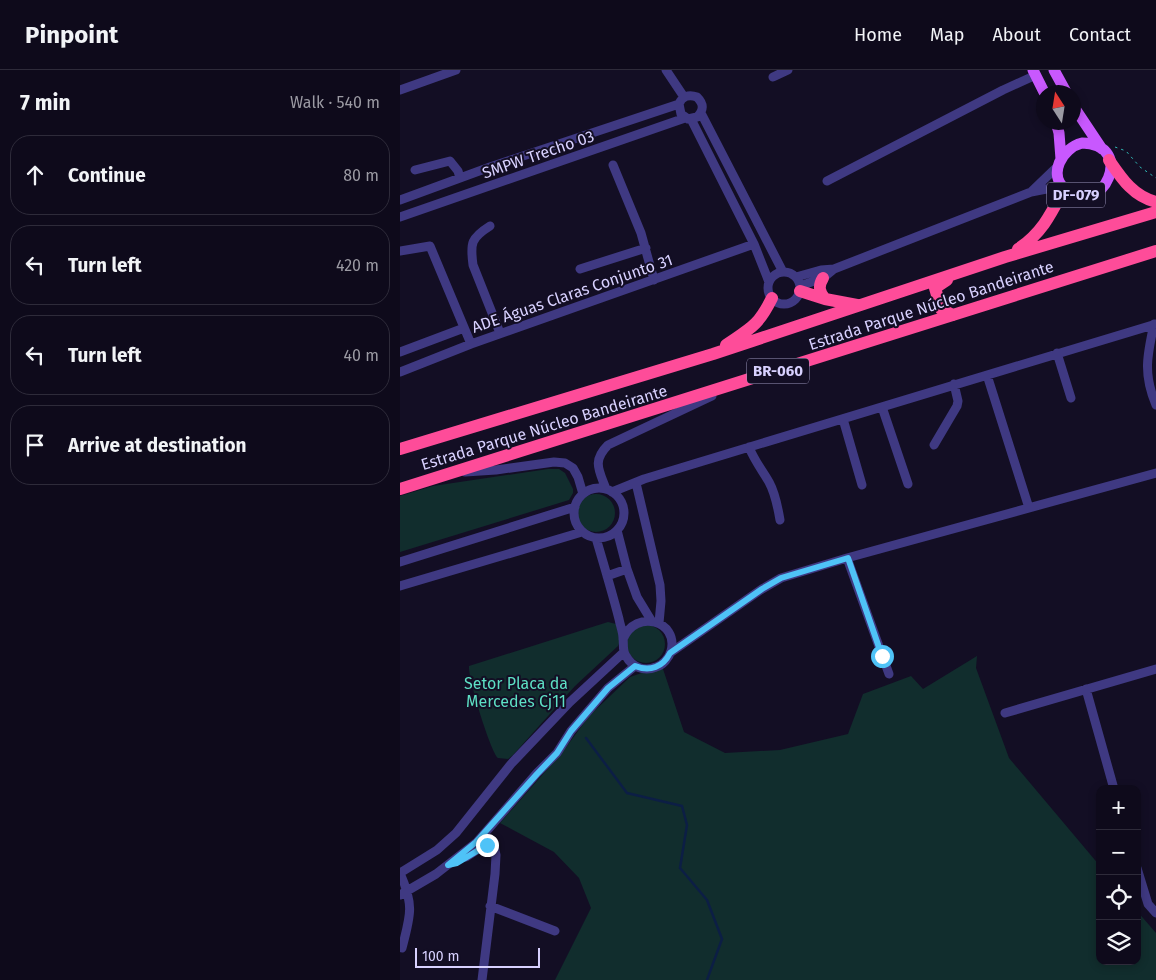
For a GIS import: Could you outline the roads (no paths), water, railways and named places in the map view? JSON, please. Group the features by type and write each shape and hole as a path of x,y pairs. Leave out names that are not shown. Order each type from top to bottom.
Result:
{"highway":[{"path":"1110,160 1128,187 1146,199 1156,202"},
{"path":"1006,257 1040,231 1063,187"},
{"name":"Estrada Parque Núcleo Bandeirante","path":"400,449 714,354 1006,257 1156,212"},
{"name":"Estrada Parque Núcleo Bandeirante","path":"400,489 1156,251"},
{"path":"953,276 935,288 941,309 953,315"},
{"path":"823,278 819,289 825,299"},
{"path":"800,289 825,299 859,306"},
{"path":"714,354 754,326 763,316 772,298"}],"main road":[{"path":"1054,70 1062,85"},
{"path":"1035,73 1041,85"},
{"name":"DF-079","path":"1058,130 1060,162 1058,174 1063,187 1070,193 1083,196 1089,196 1100,190 1109,180 1110,160 1105,147 1081,116"},
{"name":"DF-079","path":"1060,162 1070,148 1082,143 1105,147"}],"street":[{"path":"400,90 456,70"},
{"path":"666,70 681,101 681,114 688,118 754,244 769,282"},
{"path":"773,77 788,70"},
{"path":"827,180 1035,73"},
{"path":"412,213 404,198 615,125 681,101 692,95 697,97 702,104 701,113 783,272"},
{"path":"688,118 697,117 701,113"},
{"name":"SMPW Trecho 03","path":"400,217 688,118"},
{"path":"615,125 620,141"},
{"path":"415,170 450,160 458,171 460,178"},
{"path":"1031,192 1060,162"},
{"path":"613,165 646,248 654,280"},
{"path":"490,167 497,184"},
{"path":"796,277 821,270 834,269 1031,192 1063,187"},
{"path":"490,226 477,235 473,242 471,254 473,266 500,333"},
{"name":"ADE Águas Claras Conjunto 31","path":"400,372 500,333 754,244"},
{"path":"400,251 430,246 471,344"},
{"path":"580,269 646,248"},
{"path":"800,289 823,278 834,269"},
{"path":"788,272 796,277 800,289 796,299 788,304 779,303 772,298 768,290 769,282 774,275 788,272"},
{"path":"735,384 608,444 598,456 598,466 609,491 621,503 623,510 621,524 611,535 604,537 596,538 582,532 575,520 575,507 583,494 590,490 598,488 609,491 1155,324 1148,357 1147,378 1156,405"},
{"path":"400,352 464,328"},
{"path":"1057,353 1071,398"},
{"path":"987,375 1029,508"},
{"path":"934,445 958,401 954,384"},
{"path":"882,407 908,484"},
{"path":"843,419 862,485"},
{"path":"749,447 756,463 770,483 777,503 780,520"},
{"path":"458,472 496,470 554,462 565,463 572,468 578,477 583,494"},
{"path":"596,538 623,639 624,652 635,666 642,668 656,667 662,664 670,653 762,589 781,578 1156,473"},
{"path":"636,483 660,584 661,601 655,622"},
{"path":"400,562 575,507"},
{"path":"617,530 637,598 655,622 666,629 672,644 670,653"},
{"path":"400,586 582,532"},
{"path":"848,558 889,674"},
{"path":"607,576 627,569"},
{"path":"623,639 626,632 636,623 655,622"},
{"path":"402,948 410,908 404,893 400,873 437,850 456,833 511,764 570,702 624,652"},
{"path":"404,893 448,865 476,842 557,753 571,731 608,688 635,666"},
{"path":"1005,713 1156,670"},
{"path":"1086,689 1113,785"},
{"path":"448,865 457,863 483,846 491,844 494,846 496,855 495,874 482,980"},
{"path":"1139,875 1148,904 1156,913"},
{"path":"490,906 555,931"}],"waterway":[{"path":"586,738 627,793 682,806 687,825 680,868 707,900 722,939 707,980"}],"park label":[{"name":"Setor Placa da Mercedes Cj11","path":"516,692"}]}
